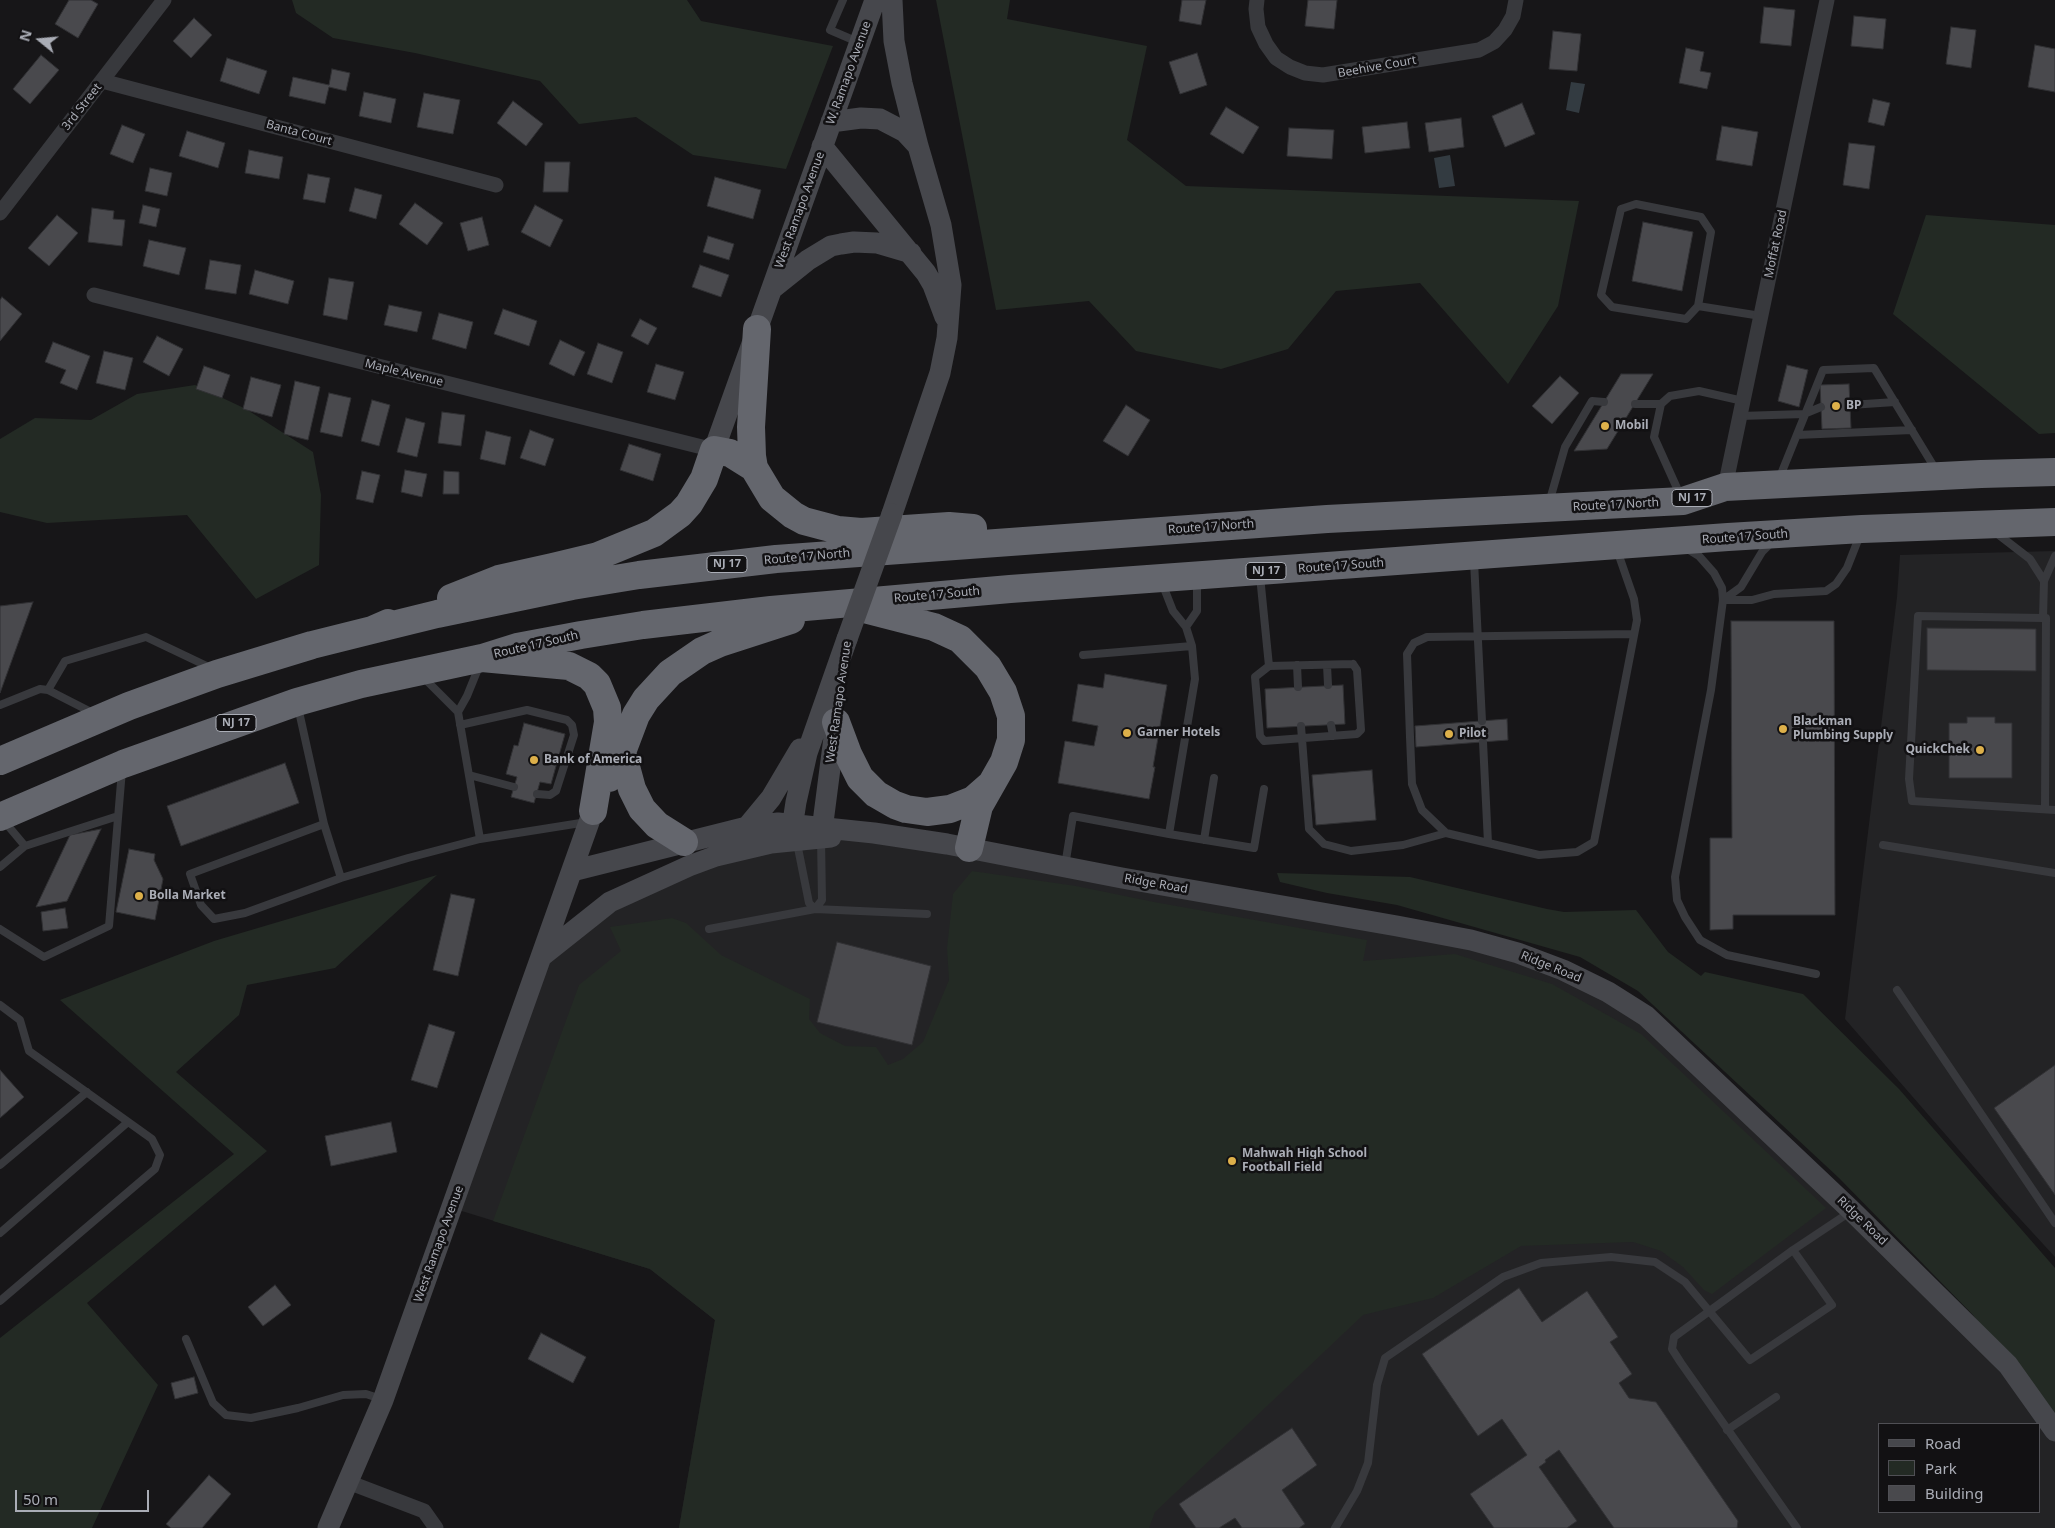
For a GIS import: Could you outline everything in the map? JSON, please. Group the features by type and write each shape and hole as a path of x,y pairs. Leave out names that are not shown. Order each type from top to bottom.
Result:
{"highway":[{"path":"758,329 750,443 754,468 765,489 782,507 804,521 838,530 861,532 949,526 1087,535"},
{"path":"372,630 498,579 590,558 654,532 680,514 689,504 704,478 714,450 730,453 754,468"},
{"name":"Route 17 North","path":"372,630 446,612 572,586 698,567 776,559 1327,519 1683,501 1725,487 2055,472"},
{"name":"Route 17 South","path":"482,658 517,647 643,625 844,604 1161,578 1779,534 2055,522"},
{"path":"591,816 622,752 636,715 646,699 664,678 685,661 702,651 733,638 844,604 922,623 949,632 979,656 1003,692 1012,728 1009,752 990,785 975,817 969,848"},
{"name":"NJ 17","path":"0,761 102,717 222,673 312,645 372,630"},
{"path":"482,658 569,666 589,676 597,684 607,708 608,722 591,816"},
{"name":"NJ 17","path":"0,817 123,764 297,702 361,684 482,658"},
{"path":"830,711 860,778 876,794 894,805 927,812 950,809 973,800 990,785"},
{"path":"622,752 632,790 642,809 657,825 684,842"}],"street":[{"name":"3rd Street","path":"0,213 164,0"},
{"name":"W. Ramapo Avenue","path":"822,146 875,0"},
{"name":"West Ramapo Avenue","path":"822,833 830,711 847,639 926,419 940,374 946,338 951,285 949,264 939,218 918,146 898,61 892,0"},
{"name":"Beehive Court","path":"1258,0 1256,9 1258,27 1266,44 1276,58 1290,68 1305,73 1323,75 1479,50 1494,42 1505,30 1513,16 1516,0"},
{"name":"Moffat Road","path":"1725,487 1827,0"},
{"name":"Banta Court","path":"102,81 496,185"},
{"path":"831,122 861,118 880,119 905,132 918,146"},
{"name":"West Ramapo Avenue","path":"822,146 911,253 933,285 947,322"},
{"name":"West Ramapo Avenue","path":"714,450 822,146"},
{"path":"771,290 808,260 831,246 854,242 877,243 911,253"},
{"name":"Maple Avenue","path":"94,296 714,450"},
{"path":"747,827 830,711"},
{"path":"796,833 794,815 798,788 809,746 830,711"},
{"name":"West Ramapo Avenue","path":"328,1528 383,1400 591,816"},
{"path":"572,871 747,827 778,823 796,833"},
{"path":"542,956 610,902 655,880 725,854 770,843 796,833 822,833"},
{"name":"Ridge Road","path":"822,833 874,833 969,848 1471,940 1518,953 1563,970 1608,992 1646,1016 1852,1211 2008,1365 2055,1432"},
{"path":"348,1482 424,1511 436,1528"}],"lane":[{"path":"842,0 830,30 860,43"},
{"path":"1636,204 1701,217 1711,232 1698,306 1686,319 1612,307 1601,295 1621,209 1636,204"},
{"path":"1698,306 1761,316"},
{"path":"1777,485 1823,370 1874,368 1940,476"},
{"path":"1683,501 1654,437 1661,404 1670,396 1699,391 1743,401"},
{"path":"1547,509 1566,447 1592,401 1604,402"},
{"path":"1850,405 1895,402"},
{"path":"1635,404 1661,404"},
{"path":"1740,416 1804,414 1821,407"},
{"path":"1796,436 1912,430"},
{"path":"1982,524 2030,559 2044,581"},
{"path":"1723,600 1752,600 1774,594 1826,591 1836,584 1847,568 1862,529"},
{"path":"1723,600 1741,587 1762,552 1779,534"},
{"path":"1676,542 1699,556 1714,573 1722,588 1723,600 1711,690 1675,877 1677,900 1685,917 1700,940 1726,955 1816,974"},
{"path":"1301,726 1309,829 1324,844 1351,851 1403,845 1446,833 1539,855 1577,852 1594,842 1637,620 1634,599 1615,546"},
{"path":"1473,556 1482,721"},
{"path":"2044,810 2044,581 2055,556"},
{"path":"1259,571 1269,666"},
{"path":"1186,627 1197,611 1197,576"},
{"path":"1161,578 1173,611 1186,627 1192,646 1195,679 1168,834"},
{"path":"2055,618 1918,616 1909,779 1912,801 2055,810"},
{"path":"1446,833 1422,810 1412,784 1407,654 1414,643 1427,637 1634,634"},
{"path":"48,690 64,661 146,637 222,673"},
{"path":"1083,655 1192,646"},
{"path":"458,712 467,696 482,658"},
{"path":"1353,664 1357,670 1361,730 1357,734 1264,741 1260,736 1255,677 1269,666 1296,665 1353,664"},
{"path":"1296,665 1298,687"},
{"path":"1327,665 1328,686"},
{"path":"417,672 458,712 480,839"},
{"path":"0,705 34,690 48,690 102,717"},
{"path":"297,702 324,824 341,878"},
{"path":"460,725 527,710 567,720 572,725 574,735 556,791 550,795 537,794"},
{"path":"1332,725 1333,736"},
{"path":"1483,742 1488,843"},
{"path":"0,929 44,957 109,926 123,764"},
{"path":"469,775 514,787"},
{"path":"1204,840 1214,778"},
{"path":"1065,866 1073,816 1254,848 1264,789"},
{"path":"0,867 25,846 118,816"},
{"path":"324,824 190,874 201,905 214,919 245,913 341,878 408,858 480,839 591,816"},
{"path":"0,817 25,846"},
{"path":"796,833 809,903 815,909"},
{"path":"815,909 822,900 822,833"},
{"path":"1883,845 2055,873"},
{"path":"709,929 815,909 926,914"},
{"path":"1897,990 2055,1222"},
{"path":"0,1005 20,1020 29,1051 152,1139 160,1155 155,1169 0,1301"},
{"path":"0,1165 87,1092"},
{"path":"0,1233 128,1122"},
{"path":"1797,1528 1672,1349 1674,1337 1793,1250 1852,1211"},
{"path":"1335,1528 1357,1491 1368,1463 1377,1385 1385,1358 1503,1277 1541,1263 1611,1257 1655,1262 1685,1282 1750,1360 1786,1338 1832,1305 1793,1250"},
{"path":"186,1339 213,1404 226,1415 251,1418 298,1408 343,1395 366,1394 383,1400"},
{"path":"1727,1430 1776,1397"}],"shaded area":[{"path":"1571,82 1585,84 1579,113 1566,110"},
{"path":"1450,155 1455,186 1439,188 1434,158"},
{"path":"2055,551 2055,1257 1999,1196 1845,1019 1897,597 1900,555"},
{"path":"874,833 1471,940 1608,992 1852,1211 2055,1431 2055,1528 679,1528 715,1320 650,1269 452,1208 542,956 689,866"}],"green space":[{"path":"292,0 687,0 701,21 833,46 786,169 693,155 636,117 579,124 540,81 415,53 333,38 296,13"},
{"path":"936,0 1010,0 1007,19 1147,46 1127,140 1186,186 1579,201 1558,306 1508,384 1420,283 1336,291 1288,349 1221,369 1136,351 1089,301 996,310"},
{"path":"1926,215 2055,225 2055,433 2039,434 1893,314"},
{"path":"195,385 246,409 313,452 321,495 319,565 256,599 187,515 47,523 0,512 0,439 35,418 91,420 137,394"},
{"path":"972,871 1076,886 1154,902 1367,940 1363,961 1455,954 1552,984 1641,1034 1826,1208 1712,1294 1704,1290 1683,1267 1661,1251 1633,1242 1521,1246 1433,1298 1363,1315 1155,1512 1149,1528 679,1528 715,1320 650,1269 493,1221 579,985 621,951 610,927 672,918 686,923 721,955 810,999 809,1019 820,1033 845,1046 876,1047 888,1065 903,1059 923,1042 949,980 947,948 953,894"},
{"path":"1277,873 1410,877 1564,912 1636,910 1668,952 1701,976 1705,972 1803,994 1899,1089 2055,1268 2055,1431 1973,1315 1839,1178 1638,991 1580,957 1397,905 1327,893 1280,882"},
{"path":"437,875 335,968 247,985 239,1015 176,1072 267,1151 87,1303 158,1385 92,1528 0,1528 0,1338 234,1154 60,1000 214,941"}],"building":[{"path":"69,0 91,0 98,4 78,38 55,24"},
{"path":"1182,0 1206,0 1201,25 1179,21"},
{"path":"1308,0 1337,0 1334,29 1305,26"},
{"path":"1764,7 1795,10 1791,46 1760,43"},
{"path":"1854,16 1886,19 1883,49 1851,46"},
{"path":"194,18 212,35 191,58 173,41"},
{"path":"1951,27 1976,30 1971,68 1946,64"},
{"path":"1553,31 1581,34 1577,71 1549,69"},
{"path":"2035,45 2055,49 2055,92 2028,87"},
{"path":"1686,48 1704,52 1700,71 1711,73 1707,89 1679,83"},
{"path":"1197,53 1207,85 1180,94 1169,62"},
{"path":"41,55 59,70 30,104 13,89"},
{"path":"227,58 267,71 259,94 220,81"},
{"path":"332,69 350,73 346,91 329,87 325,104 289,96 293,77 329,85"},
{"path":"364,92 396,99 391,123 359,116"},
{"path":"424,93 460,100 453,134 417,127"},
{"path":"1873,99 1890,103 1884,126 1868,122"},
{"path":"513,101 543,124 526,146 497,123"},
{"path":"1522,103 1535,134 1505,147 1492,116"},
{"path":"1226,107 1259,127 1243,154 1210,134"},
{"path":"1461,118 1464,147 1429,152 1425,123"},
{"path":"1407,122 1410,148 1365,153 1362,127"},
{"path":"122,125 145,134 133,163 110,154"},
{"path":"1722,126 1758,132 1752,166 1716,160"},
{"path":"1289,128 1334,130 1332,159 1287,156"},
{"path":"187,131 225,143 218,168 179,156"},
{"path":"1849,143 1875,146 1869,189 1843,185"},
{"path":"249,150 283,157 279,179 245,173"},
{"path":"545,162 570,162 568,192 543,192"},
{"path":"150,168 172,173 167,196 145,191"},
{"path":"308,174 330,178 325,203 303,199"},
{"path":"715,177 761,190 753,219 707,206"},
{"path":"355,188 382,195 376,219 349,211"},
{"path":"415,203 443,223 427,245 399,224"},
{"path":"143,205 160,209 156,227 139,223"},
{"path":"535,205 563,220 550,247 521,232"},
{"path":"92,208 114,211 113,219 125,220 122,246 88,242"},
{"path":"57,215 78,233 49,266 28,248"},
{"path":"482,217 489,245 468,251 460,223"},
{"path":"1643,222 1693,232 1682,291 1632,281"},
{"path":"708,236 734,244 729,260 703,252"},
{"path":"149,240 186,248 179,275 143,266"},
{"path":"210,260 241,265 236,294 205,289"},
{"path":"700,265 729,275 721,297 692,287"},
{"path":"255,270 294,281 288,304 249,294"},
{"path":"329,278 354,282 347,320 323,315"},
{"path":"2,297 22,314 0,341 0,300"},
{"path":"389,305 422,312 417,332 384,325"},
{"path":"503,309 537,321 529,346 494,334"},
{"path":"439,313 473,322 466,349 432,339"},
{"path":"640,319 657,328 648,345 631,336"},
{"path":"157,336 183,349 169,376 143,362"},
{"path":"560,340 585,352 574,376 549,364"},
{"path":"53,342 90,356 77,390 60,383 66,370 45,362"},
{"path":"598,343 623,352 612,383 587,374"},
{"path":"104,351 133,358 125,390 96,383"},
{"path":"656,364 684,372 675,400 647,392"},
{"path":"1787,365 1808,370 1799,407 1778,401"},
{"path":"204,366 230,375 222,398 196,389"},
{"name":"Mobil","path":"1621,374 1653,374 1607,449 1574,451"},
{"path":"1560,376 1579,393 1552,424 1532,406"},
{"path":"251,377 281,385 272,417 243,409"},
{"path":"295,381 320,387 308,440 284,434"},
{"name":"BP","path":"1849,384 1851,428 1822,429 1820,385"},
{"path":"329,393 351,398 342,437 320,432"},
{"path":"372,400 390,405 379,446 361,441"},
{"path":"1126,405 1150,420 1128,456 1103,441"},
{"path":"442,412 465,415 461,446 438,443"},
{"path":"406,418 425,423 417,457 397,452"},
{"path":"530,430 554,439 545,466 520,458"},
{"path":"486,431 511,437 505,465 480,459"},
{"path":"629,444 661,454 653,481 620,470"},
{"path":"405,470 427,474 422,497 401,492"},
{"path":"362,471 380,475 373,503 356,499"},
{"path":"444,471 459,472 459,494 443,494"},
{"path":"33,602 0,693 0,606"},
{"name":"Blackman Plumbing Supply","path":"1731,621 1834,621 1835,915 1733,915 1733,929 1710,930 1710,838 1732,838"},
{"path":"1927,628 2036,629 2036,671 1927,670"},
{"name":"Garner Hotels","path":"1105,674 1167,685 1149,799 1058,783 1065,741 1094,746 1098,726 1072,721 1078,684 1103,688"},
{"path":"1343,685 1345,724 1267,728 1265,689"},
{"name":"QuickChek","path":"1967,717 1995,717 1995,723 2012,723 2012,778 1949,778 1949,723 1967,723"},
{"path":"1507,719 1508,740 1416,747 1415,726"},
{"name":"Bank of America","path":"524,723 565,734 551,784 540,782 534,803 511,797 517,777 506,774 514,745 518,746"},
{"path":"285,763 299,803 181,846 167,806"},
{"path":"1372,770 1376,820 1316,825 1312,775"},
{"path":"101,829 67,901 36,907 70,835"},
{"name":"Bolla Market","path":"129,849 155,854 154,860 163,879 155,920 116,912"},
{"path":"451,894 475,899 458,976 433,970"},
{"path":"65,908 68,928 43,931 41,912"},
{"path":"837,942 931,966 912,1045 817,1022"},
{"path":"429,1024 455,1032 437,1088 411,1080"},
{"path":"2055,1065 2055,1195 1994,1108"},
{"path":"0,1070 24,1097 0,1118"},
{"path":"391,1122 397,1152 331,1166 325,1136"},
{"path":"275,1285 291,1305 263,1326 248,1307"},
{"path":"1519,1288 1542,1322 1587,1291 1618,1337 1610,1342 1632,1374 1619,1383 1629,1398 1656,1402 1738,1521 1737,1528 1614,1528 1559,1450 1539,1467 1577,1521 1567,1528 1494,1528 1470,1494 1527,1455 1502,1419 1478,1436 1422,1354"},
{"path":"541,1333 586,1357 573,1383 528,1359"},
{"path":"194,1377 198,1393 175,1399 171,1383"},
{"path":"1292,1428 1317,1465 1282,1490 1305,1524 1299,1528 1242,1528 1235,1518 1219,1528 1196,1528 1179,1504"},
{"path":"209,1475 231,1494 202,1528 171,1528 166,1524"}],"place":[{"name":"BP","path":"1836,406"},
{"name":"Mobil","path":"1605,426"},
{"name":"Blackman Plumbing Supply","path":"1783,729"},
{"name":"Garner Hotels","path":"1127,733"},
{"name":"Pilot","path":"1449,734"},
{"name":"QuickChek","path":"1980,750"},
{"name":"Bank of America","path":"534,760"},
{"name":"Bolla Market","path":"139,896"},
{"name":"Mahwah High School Football Field","path":"1232,1161"}]}
